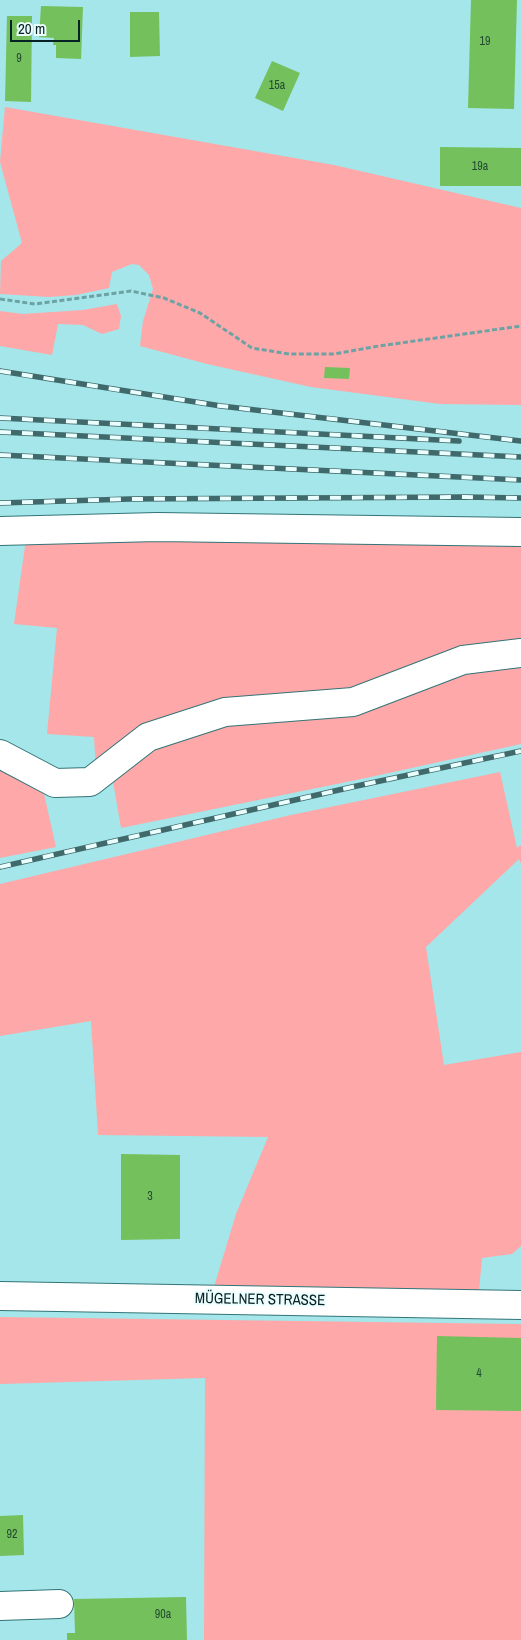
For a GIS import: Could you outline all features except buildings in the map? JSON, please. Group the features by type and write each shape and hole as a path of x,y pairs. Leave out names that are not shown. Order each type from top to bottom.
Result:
{"street":[{"path":"0,531 157,528 521,532"},
{"path":"0,754 55,783 90,782 148,737 226,712 353,702 463,660 521,653"},
{"name":"MÜGELNER STRASSE","path":"0,1296 521,1305"},
{"path":"0,1606 59,1604"}],"path":[{"path":"0,299 36,304 131,291 164,298 200,313 252,348 288,354 334,354 521,326"}],"shaded area":[{"path":"5,107 334,165 521,208 521,405 440,404 311,387 207,364 140,346 143,321 153,289 149,275 139,265 132,264 112,272 109,288 76,295 49,297 0,294 1,261 22,243 0,162"},
{"path":"117,304 121,316 119,329 102,334 83,325 58,324 52,355 0,346 0,311 23,314 83,310"},
{"path":"521,536 521,744 121,828 110,764 96,770 94,737 47,734 57,628 14,624 26,539"},
{"path":"0,765 42,785 56,847 0,858"},
{"path":"500,772 517,848 521,845 521,864 519,859 426,947 444,1065 521,1052 521,1246 512,1254 482,1258 479,1291 214,1287 236,1214 268,1137 98,1135 91,1021 0,1036 0,884 291,815"},
{"path":"0,1317 521,1324 521,1640 204,1640 205,1378 0,1384"}],"railway":[{"path":"0,371 221,406 521,441"},
{"path":"0,418 459,441"},
{"path":"0,432 521,457"},
{"path":"0,455 521,480"},
{"path":"0,503 130,499 521,498"},
{"path":"0,867 352,787 521,751"}]}
